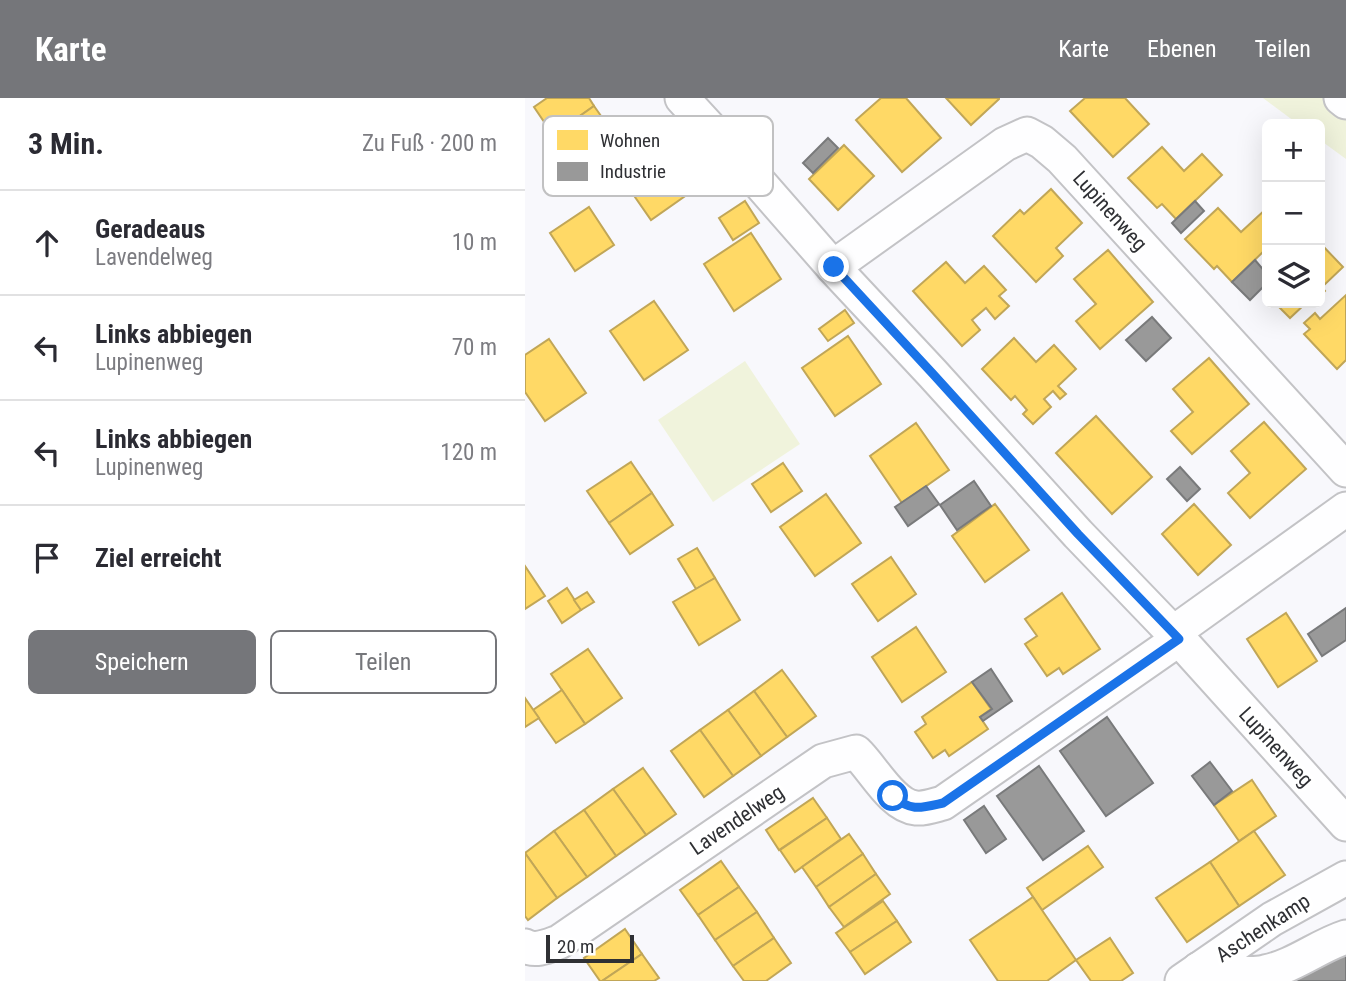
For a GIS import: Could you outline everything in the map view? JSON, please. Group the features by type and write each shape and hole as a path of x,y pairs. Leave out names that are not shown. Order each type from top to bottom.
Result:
{"street":[{"name":"Lupinenweg","path":"682,98 699,116"},
{"path":"1341,98 1346,102"},
{"name":"Lupinenweg","path":"834,267 1005,144 1027,134 1042,142 1062,159 1346,470"},
{"name":"Lupinenweg","path":"771,196 1346,824"},
{"path":"1176,636 1346,509"},
{"name":"Lavendelweg","path":"525,946 531,949 544,948 559,942 830,758 856,752 903,805 916,808 943,803 1176,636"},
{"name":"Aschenkamp","path":"1191,975 1272,919 1346,878"},
{"path":"1191,975 1263,973 1285,966 1332,941 1346,937"}],"green space":[{"path":"1263,98 1346,98 1346,159 1325,144 1325,119 1291,119"},
{"path":"745,361 800,444 713,502 658,420"}],"building: Wohnen":[{"path":"547,98 589,98 594,106 580,116 543,116 543,120 534,107"},
{"path":"881,98 906,98 941,138 902,172 856,120"},
{"path":"946,98 999,98 999,99 971,125"},
{"path":"1085,98 1125,98 1149,124 1113,157 1070,111"},
{"path":"594,106 601,116 580,116"},
{"path":"844,145 874,176 838,210 809,179"},
{"path":"1162,147 1184,171 1202,154 1222,175 1176,219 1162,204 1157,208 1128,178"},
{"path":"1051,189 1082,223 1056,248 1063,256 1036,282 993,236 1020,210 1024,214"},
{"path":"634,196 685,196 651,220"},
{"path":"745,201 759,223 733,240 719,218"},
{"path":"589,207 614,245 575,271 550,233"},
{"path":"1218,208 1241,232 1262,213 1262,253 1232,282 1217,266 1214,269 1185,239"},
{"path":"751,233 781,279 734,311 704,264"},
{"path":"1325,248 1343,267 1325,284"},
{"path":"1108,250 1153,302 1100,349 1076,321 1096,304 1074,279"},
{"path":"946,262 965,283 984,266 1006,290 999,296 1009,306 995,319 986,308 972,320 980,330 962,346 913,291"},
{"path":"1346,295 1346,360 1337,369 1304,334 1310,329 1304,323 1315,313 1320,319"},
{"path":"654,301 688,350 644,380 610,331"},
{"path":"1280,308 1301,308 1290,318"},
{"path":"845,310 854,323 828,341 819,329"},
{"path":"848,336 881,384 835,416 802,368"},
{"path":"1014,338 1036,362 1054,345 1076,369 1058,386 1066,394 1060,399 1053,391 1044,399 1051,407 1033,424 1023,414 1027,410 1015,396 1011,400 982,369"},
{"path":"549,339 586,393 545,421 525,392 525,355"},
{"path":"1209,358 1249,404 1192,454 1171,431 1193,412 1173,389"},
{"path":"1096,416 1152,477 1112,514 1056,453"},
{"path":"1264,422 1306,469 1250,518 1228,493 1250,473 1231,451"},
{"path":"916,423 949,470 902,503 870,456"},
{"path":"631,462 652,493 609,523 587,491"},
{"path":"783,463 802,491 771,512 752,484"},
{"path":"652,493 673,525 630,554 609,523"},
{"path":"826,494 861,543 815,576 780,527"},
{"path":"995,504 1029,550 985,582 952,536"},
{"path":"1194,504 1231,545 1198,575 1162,534"},
{"path":"697,548 715,578 696,589 678,559"},
{"path":"891,557 916,594 878,621 852,584"},
{"path":"525,566 545,596 525,609"},
{"path":"715,578 740,620 699,645 673,602"},
{"path":"567,588 581,610 562,623 548,601"},
{"path":"587,592 594,602 581,610 574,600"},
{"path":"1062,593 1100,649 1063,674 1059,668 1047,676 1025,644 1037,636 1025,619"},
{"path":"1286,613 1317,661 1278,687 1247,639"},
{"path":"916,627 946,672 902,702 872,657"},
{"path":"588,649 622,698 585,724 551,674"},
{"path":"782,670 816,716 787,737 754,691"},
{"path":"972,682 991,709 980,717 988,729 949,756 945,750 933,758 915,732 926,724 922,717"},
{"path":"562,690 585,724 556,743 533,710"},
{"path":"754,691 787,737 761,756 728,710"},
{"path":"525,698 539,718 525,727"},
{"path":"728,710 761,756 733,776 700,730"},
{"path":"700,730 733,776 704,797 671,751"},
{"path":"643,768 676,814 646,835 613,789"},
{"path":"1252,780 1276,816 1239,841 1214,805"},
{"path":"613,789 646,835 616,856 584,810"},
{"path":"813,798 827,818 779,850 766,830"},
{"path":"584,810 616,856 587,877 554,831"},
{"path":"827,818 841,839 795,872 780,850"},
{"path":"554,831 587,877 557,898 525,853"},
{"path":"1254,831 1285,875 1239,906 1210,862"},
{"path":"849,834 863,854 816,887 802,867"},
{"path":"1088,846 1103,867 1042,910 1027,888"},
{"path":"525,853 557,898 528,920 525,916"},
{"path":"863,854 876,874 829,907 816,887"},
{"path":"721,861 739,887 698,915 680,890"},
{"path":"1210,862 1239,906 1187,942 1156,898"},
{"path":"876,874 890,894 844,927 829,907"},
{"path":"739,887 757,912 715,940 698,915"},
{"path":"1033,897 1076,960 1047,981 998,981 970,940"},
{"path":"883,901 897,921 850,952 836,933"},
{"path":"757,912 774,938 733,966 715,940"},
{"path":"897,921 911,942 865,974 850,952"},
{"path":"625,929 642,954 600,981 584,958"},
{"path":"774,938 791,963 766,981 744,981 733,966"},
{"path":"1110,938 1133,973 1121,981 1091,981 1076,960"},
{"path":"642,954 659,978 654,981 602,981"}],"building: Industrie":[{"path":"828,138 838,148 813,173 803,163"},
{"path":"1195,201 1204,211 1181,233 1172,223"},
{"path":"1255,260 1262,268 1262,288 1250,300 1232,282"},
{"path":"1152,317 1171,338 1146,361 1126,340"},
{"path":"1180,467 1200,489 1187,501 1167,479"},
{"path":"974,481 991,506 957,530 940,505"},
{"path":"926,486 939,504 908,526 895,507"},
{"path":"1346,608 1346,640 1322,656 1308,634"},
{"path":"991,669 1012,701 983,721 980,717 992,709 972,682"},
{"path":"1107,717 1153,783 1106,816 1060,751"},
{"path":"1210,762 1232,791 1214,805 1192,776"},
{"path":"1039,766 1084,831 1043,860 997,796"},
{"path":"984,806 1006,839 986,853 964,820"},
{"path":"1346,954 1346,981 1296,981 1295,978"}],"route":[{"path":"834,267 1078,534 1179,639 943,803 916,808 903,805 893,796"}]}
